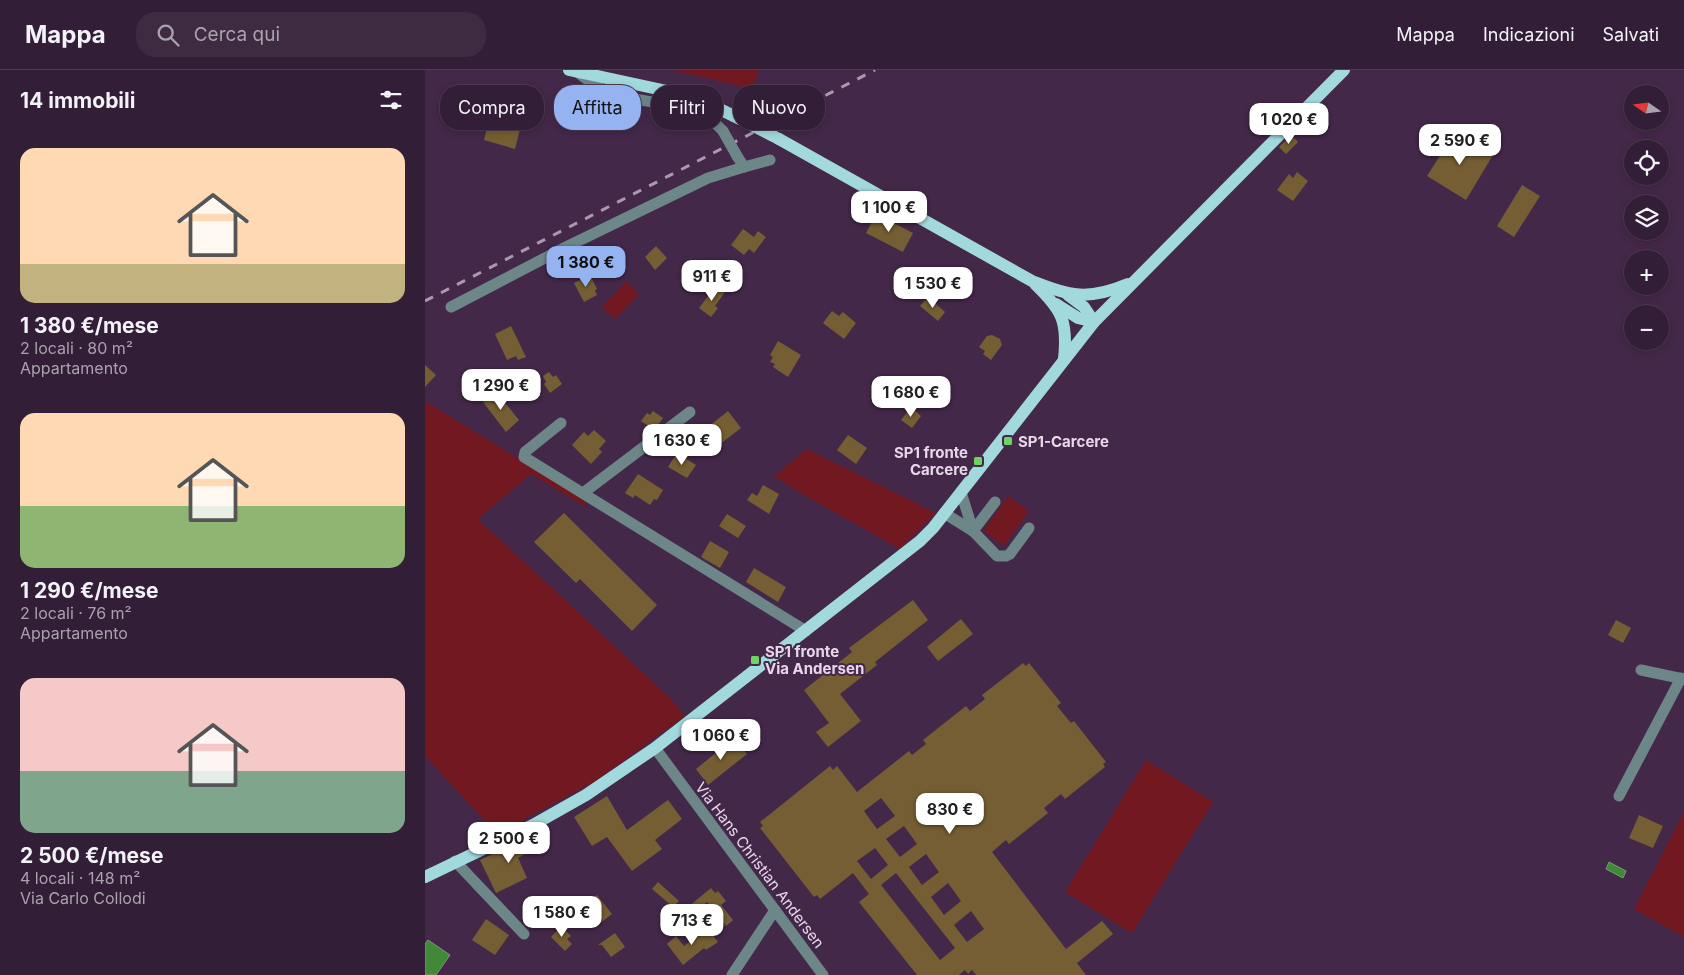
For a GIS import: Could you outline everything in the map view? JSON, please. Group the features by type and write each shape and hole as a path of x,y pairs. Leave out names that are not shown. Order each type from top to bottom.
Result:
{"main road":[{"path":"425,877 533,825 587,795 655,748 920,541 944,514 1094,322 1344,70"},
{"path":"573,71 695,97 741,118 1032,281 1068,295 1084,307 1094,322"},
{"path":"1032,281 1056,304 1078,318 1094,322"},
{"path":"1068,295 1093,295 1133,282"},
{"path":"1056,304 1063,322 1066,339 1064,360"}],"street":[{"path":"573,71 608,92 690,112 717,124 744,167"},
{"path":"451,307 566,247 708,178 771,160"},
{"path":"583,493 690,412"},
{"path":"561,423 525,452 524,457 805,631"},
{"path":"961,492 973,531"},
{"path":"973,531 995,502"},
{"path":"944,514 973,531 997,556 1006,556 1029,528"},
{"path":"1619,796 1682,678 1641,670"},
{"name":"Via Hans Christian Andersen","path":"655,748 823,975"},
{"path":"455,861 524,934"},
{"path":"732,975 775,910"}],"shaded area":[{"path":"673,70 759,70 755,82 752,85 736,85"},
{"path":"719,262 733,272 728,278 714,268"},
{"path":"626,281 639,294 615,319 602,307"},
{"path":"425,401 583,498 587,508 531,474 478,519 670,698 685,716 594,782 497,834 425,756"},
{"path":"807,449 936,513 900,549 802,494 774,476"},
{"path":"1008,496 1029,511 1004,546 983,531"},
{"path":"1146,760 1213,802 1132,933 1065,892"},
{"path":"1684,812 1684,937 1634,909"},
{"path":"1609,862 1626,871 1623,878 1606,869"},
{"path":"428,940 450,955 436,975 425,975 425,944"}],"building":[{"path":"486,130 520,130 515,149 484,140"},
{"path":"1455,132 1493,155 1466,200 1427,176"},
{"path":"1291,135 1298,142 1286,154 1279,147"},
{"path":"1297,172 1308,181 1293,201 1277,190 1289,174 1293,178"},
{"path":"1522,185 1540,196 1514,237 1497,226"},
{"path":"876,214 913,233 903,252 866,233"},
{"path":"743,229 754,237 758,231 766,237 754,253 749,249 744,255 731,245"},
{"path":"656,246 667,258 655,270 645,257"},
{"path":"590,275 597,289 595,290 597,295 584,302 574,283"},
{"path":"716,286 725,292 715,306 718,308 711,317 699,308"},
{"path":"928,297 945,312 938,321 920,306"},
{"path":"832,311 839,316 843,312 856,323 844,339 823,323"},
{"path":"511,326 526,357 518,360 516,356 507,360 495,334"},
{"path":"992,335 1000,339 1002,345 991,360 983,354 985,351 979,347 987,336"},
{"path":"778,341 801,355 788,377 773,367 775,364 770,362 773,357 770,355"},
{"path":"425,365 436,375 425,387"},
{"path":"549,372 553,377 556,375 562,384 550,393 544,384 546,382 543,376"},
{"path":"498,389 505,397 502,399 519,420 506,432 483,402"},
{"path":"911,407 921,416 912,428 901,420"},
{"path":"653,411 663,418 654,430 641,421 647,413 650,415"},
{"path":"728,411 741,428 715,448 703,431"},
{"path":"594,430 606,441 599,449 602,452 591,464 572,445 584,432 588,436"},
{"path":"848,435 867,448 856,464 837,450"},
{"path":"677,453 696,465 687,478 668,467"},
{"path":"638,474 663,490 657,500 654,499 650,505 635,495 633,498 625,493"},
{"path":"763,485 779,494 769,514 747,500 752,493 757,496"},
{"path":"564,513 657,605 632,631 580,579 576,583 534,542"},
{"path":"727,514 746,526 738,538 719,526"},
{"path":"710,541 729,552 720,568 701,557"},
{"path":"754,568 786,587 778,602 746,582"},
{"path":"913,600 928,620 875,662 877,665 840,694 861,721 828,747 816,732 829,723 804,690 852,652 849,648"},
{"path":"961,619 973,634 938,661 927,647"},
{"path":"1616,620 1631,628 1623,643 1608,635"},
{"path":"1023,663 1026,666 1029,663 1061,703 1057,706 1071,723 1074,721 1106,762 1103,764 1105,767 1065,799 1061,794 1044,808 1048,813 1009,844 1006,840 992,852 1066,949 1102,921 1113,934 1077,963 1086,975 976,975 972,970 968,974 965,970 959,975 917,975 859,902 869,894 853,873 820,899 817,895 814,897 760,828 763,826 760,822 830,766 833,770 837,766 857,792 909,751 912,755 926,744 923,740 966,706 970,711 985,699 982,695","holes":["881,798 895,816 877,829 864,811","904,826 917,844 900,857 886,839","875,848 888,865 871,879 857,861","926,854 939,872 922,885 909,867","896,873 955,948 940,960 881,885","948,883 961,901 944,915 931,897","971,911 984,929 967,942 954,925"]},
{"path":"734,738 747,754 708,785 696,769"},
{"path":"607,796 627,830 668,800 682,819 655,840 662,849 632,871 607,837 592,846 574,817"},
{"path":"1639,815 1663,826 1653,848 1629,838"},
{"path":"536,833 541,846 518,858 527,878 496,893 480,860"},
{"path":"658,882 679,901 673,907 652,889"},
{"path":"711,888 715,893 718,891 726,901 721,905 733,920 726,926 707,902 693,913 688,907"},
{"path":"597,895 612,914 595,927 586,917 594,911 588,902"},
{"path":"486,919 509,935 495,955 472,940"},
{"path":"561,926 571,936 567,939 572,944 565,951 551,937"},
{"path":"707,928 718,942 706,950 704,948 683,965 667,944 676,936 684,946"},
{"path":"615,933 625,947 611,957 602,945 598,945"}],"railway":[{"path":"425,301 875,70"}],"place":[{"name":"SP1-Carcere","path":"1008,441"},
{"name":"SP1 fronte Carcere","path":"978,461"},
{"name":"SP1 fronte Via Andersen","path":"755,660"}]}
